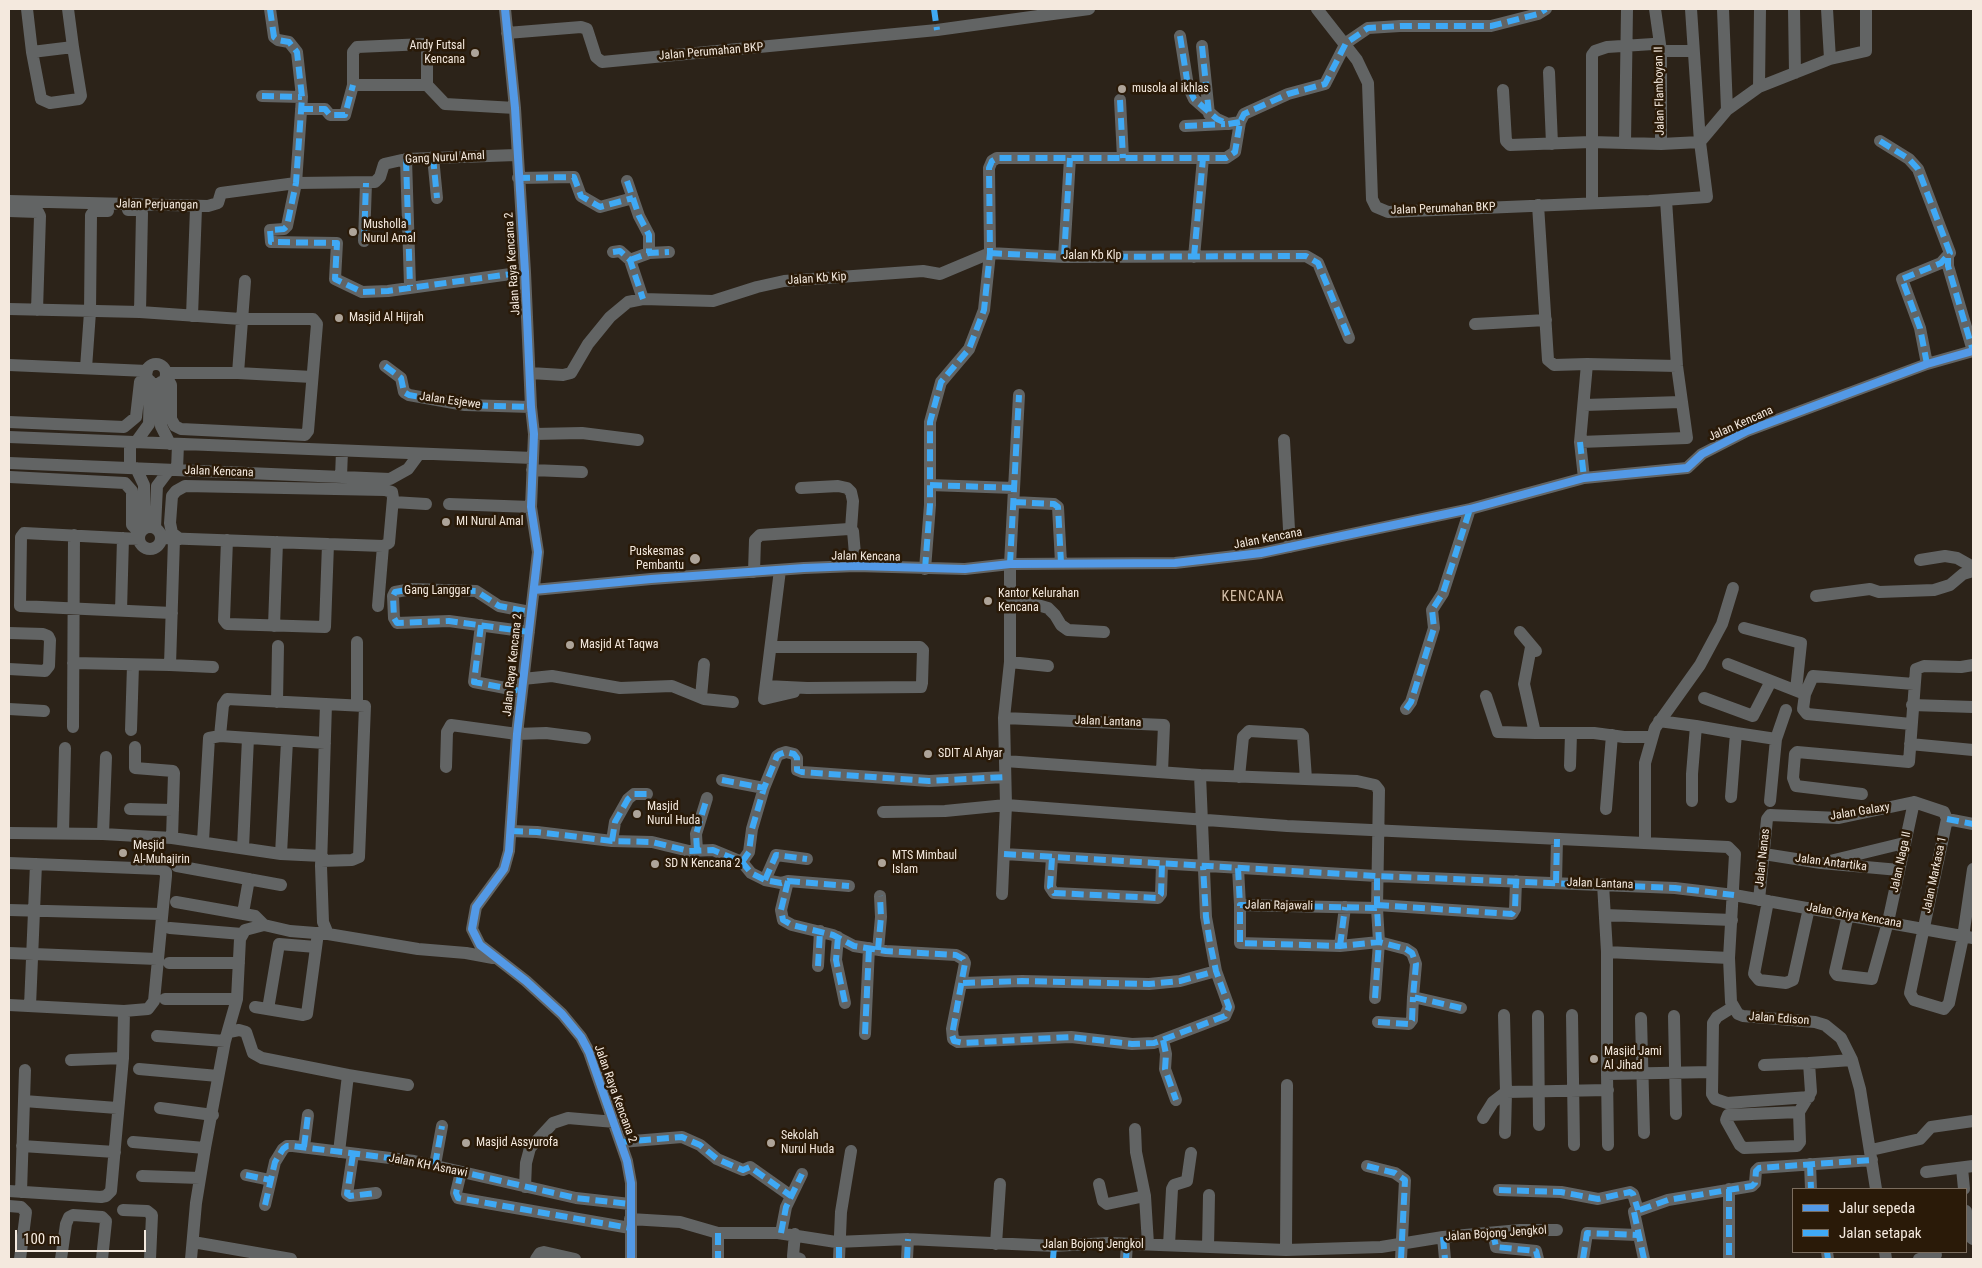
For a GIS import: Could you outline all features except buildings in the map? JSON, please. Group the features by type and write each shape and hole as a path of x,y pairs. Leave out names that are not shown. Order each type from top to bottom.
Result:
{"street":[{"path":"27,9 32,52 41,99 50,103 79,99 81,96 68,9"},
{"path":"270,9 274,37 278,40 289,42 295,47 301,103 296,183 287,226 284,229 270,230 271,242 337,243 335,279 362,292 388,291 410,286 526,272"},
{"name":"Jalan Raya Kencana 2","path":"505,9 515,108 516,155 526,272 531,407 534,434 531,507 538,552 517,734 511,831 504,869 481,899 473,914 472,929 476,941 555,1007 581,1037 589,1052 615,1122 631,1183 631,1259"},
{"name":"Jalan Perumahan BKP","path":"507,33 580,27 587,29 596,57 602,62 937,30 1089,9"},
{"name":"Jalan Perumahan BKP","path":"1317,9 1346,44 1357,60 1368,83 1372,199 1376,207 1388,212 1707,197 1700,142"},
{"path":"1185,126 1234,123 1244,114 1288,94 1325,84 1346,44 1368,28 1378,26 1476,28 1515,21 1538,14 1546,9"},
{"path":"1625,143 1627,9"},
{"name":"Jalan Flamboyan II","path":"1655,9 1661,51 1660,144"},
{"path":"1691,9 1700,142"},
{"path":"1723,9 1727,110"},
{"path":"1759,87 1760,9"},
{"path":"1794,9 1795,73"},
{"path":"1827,9 1830,59"},
{"path":"1503,90 1507,144 1591,142 1660,144 1700,142 1727,110 1759,87 1830,59 1866,50 1866,9"},
{"path":"1180,36 1188,86 1194,99 1209,114 1234,123"},
{"path":"262,96 325,109 330,115 345,115 353,85 354,48 421,42 428,47 427,85 445,104 515,108"},
{"path":"1592,202 1592,56 1595,51 1607,47 1652,44 1661,51 1693,51"},
{"path":"1202,46 1209,114"},
{"path":"32,52 73,47"},
{"path":"1549,72 1552,144"},
{"path":"353,85 427,85"},
{"path":"1120,100 1123,158"},
{"path":"925,569 930,485 929,435 933,406 942,382 969,349 981,323 986,298 990,253 989,168 992,161 997,158 1226,158 1233,155 1236,148 1234,123"},
{"path":"1880,141 1909,159 1918,168 1950,254 1948,266 1973,351"},
{"name":"Gang Nurul Amal","path":"366,183 378,180 384,164 406,159 516,155"},
{"path":"433,157 437,198"},
{"path":"1064,257 1070,158"},
{"path":"1194,256 1203,158"},
{"path":"406,159 410,286"},
{"path":"518,178 574,177 581,196 600,207 633,198"},
{"path":"627,181 648,234 649,253"},
{"path":"296,183 366,183 364,241"},
{"name":"Jalan Perjuangan","path":"9,201 208,206 218,203 221,193 296,183"},
{"path":"1580,442 1687,438 1677,366 1666,200"},
{"path":"1538,205 1550,363 1554,365 1677,366"},
{"path":"192,316 196,208"},
{"path":"86,368 90,312 92,212 139,210 142,213 140,312"},
{"path":"9,211 40,214 37,310"},
{"path":"530,374 563,376 571,373 588,344 610,317 628,302 643,298 630,260 620,251 613,252"},
{"path":"630,260 649,253 669,252"},
{"name":"Jalan Kb Klp","path":"990,253 1064,257 1306,256 1318,263 1349,338"},
{"name":"Jalan Kb Kip","path":"643,298 713,301 757,287 784,281 923,271 940,274 990,253"},
{"path":"1927,364 1920,328 1902,279 1929,269 1948,258"},
{"path":"238,373 245,281"},
{"path":"9,309 140,312 241,319 316,320 308,431 305,434 181,430 175,426 172,419 172,386 156,377 140,382 136,417 124,427 9,422"},
{"path":"1476,324 1546,320"},
{"name":"Jalan Kencana","path":"534,590 780,570 856,566 965,569 1010,564 1175,564 1242,556 1470,509 1584,478 1687,468 1702,454 1747,431 1927,364 1973,351"},
{"path":"1584,478 1580,442 1587,364"},
{"path":"9,365 86,368 156,377 238,373 312,377"},
{"name":"Jalan Esjewe","path":"385,366 401,378 404,392 409,395 465,405 531,407"},
{"path":"156,377 149,424 132,455 144,485 172,613 170,665"},
{"path":"156,377 161,426 175,457 157,486 156,535"},
{"path":"1002,894 1006,805 1004,718 1010,662 1010,564 1018,395"},
{"path":"1584,405 1681,402"},
{"path":"534,434 582,433 638,440"},
{"name":"Jalan Kencana","path":"9,437 132,455 175,457 341,477 396,477 408,468 419,454"},
{"path":"1284,440 1290,547"},
{"path":"341,477 342,451"},
{"name":"Jalan Kencana","path":"9,463 132,455 175,457 342,451 419,454 532,464 582,472"},
{"path":"10,476 125,483 132,491 132,525 156,535 226,540 383,546 389,544 393,502 392,492 385,490 185,486 176,491 172,496 170,523 172,533 156,535 123,538 22,534 19,604 22,608 172,613"},
{"path":"930,485 1014,488"},
{"path":"801,488 838,486 847,488 851,492 853,501 851,529 856,566"},
{"path":"393,502 426,504"},
{"path":"1014,502 1054,504 1058,507 1061,564"},
{"path":"449,504 531,507"},
{"path":"1406,709 1411,702 1434,628 1432,610 1443,593 1470,509"},
{"path":"754,572 756,540 760,535 851,529"},
{"path":"73,726 74,535"},
{"path":"121,611 123,538"},
{"path":"226,540 225,623 274,626 325,627 328,544"},
{"path":"274,626 277,542"},
{"path":"378,606 383,546"},
{"path":"1816,596 1870,589 1879,592 1934,590 1950,585 1963,574 1973,569 1957,558 1945,556 1920,560"},
{"path":"771,647 920,647 922,650 921,687 806,688 764,699 780,570"},
{"path":"1645,844 1645,766 1652,737 1659,721 1700,665 1714,641 1722,624 1733,588"},
{"name":"Gang Langgar","path":"529,632 450,621 397,622 393,609 394,594 412,589 476,591 499,606 530,612"},
{"path":"1011,602 1027,602 1048,608 1061,625 1068,630 1104,632"},
{"path":"481,625 474,682 522,685 552,676 620,688 672,686 701,698 733,702"},
{"path":"1744,628 1802,642 1800,692 1803,709 1807,714 1911,724"},
{"path":"1520,632 1534,649 1524,684 1535,734"},
{"path":"9,633 43,634 48,636 50,640 48,666 45,670 9,669"},
{"path":"356,704 357,642"},
{"path":"277,702 278,646"},
{"path":"1010,662 1048,666"},
{"path":"73,663 213,667"},
{"path":"701,698 704,664"},
{"path":"1728,664 1800,692"},
{"path":"131,730 132,665"},
{"path":"1862,794 1796,786 1793,778 1795,754 1797,752 1909,762 1912,705 1918,667 1962,667 1973,665"},
{"path":"1800,692 1810,677 1815,675 1914,684"},
{"path":"1704,698 1753,716 1771,681"},
{"path":"1486,696 1498,732 1652,737"},
{"path":"9,833 104,834 172,838 203,841 281,854 352,860 359,857 365,706 356,704 227,700 223,705 220,736"},
{"path":"316,947 279,944 262,1008 303,1015 307,1014 316,947 323,934 321,858 326,704"},
{"path":"1912,705 1973,707"},
{"path":"9,709 44,711"},
{"path":"1770,801 1776,739 1786,710"},
{"name":"Jalan Lantana","path":"1004,718 1164,725 1162,772"},
{"path":"1659,721 1776,739"},
{"path":"446,767 446,732 451,725 517,734 546,733 585,738"},
{"path":"1692,801 1696,726"},
{"path":"1238,778 1243,737 1249,731 1301,734 1303,736 1306,779"},
{"path":"1731,797 1736,732"},
{"path":"1570,766 1571,733"},
{"path":"1606,809 1612,735"},
{"path":"203,841 208,741 212,736 325,743"},
{"path":"243,848 248,738"},
{"path":"281,854 286,742"},
{"path":"1910,744 1973,750"},
{"path":"135,747 135,768 173,771 172,838"},
{"path":"63,833 65,748"},
{"path":"742,862 749,852 752,829 776,756 786,752 796,756 798,770 802,772 929,781 1005,777"},
{"path":"104,834 106,757"},
{"path":"1005,761 1238,778 1306,779 1375,784 1379,790 1377,876 1379,942 1375,998"},
{"path":"788,882 781,910 783,920 792,925 820,931 846,943 873,949 956,955 963,958 965,963 963,983 952,1029 953,1038 958,1042 1070,1037 1143,1044 1163,1040 1204,1026 1228,1014 1229,1007 1216,971 1206,918 1200,818 1200,774"},
{"path":"722,780 764,788"},
{"path":"612,841 615,822 628,799 634,794 647,794"},
{"path":"697,850 696,834 707,798"},
{"path":"1914,802 1944,812 1947,819 1973,824"},
{"name":"Jalan Galaxy","path":"1767,817 1774,814 1839,818 1914,802"},
{"name":"Jalan Naga II","path":"1848,915 1835,972 1837,975 1872,979 1888,922 1914,802"},
{"path":"883,812 945,811 1006,805 1287,826 1732,849 1735,854 1734,895"},
{"path":"130,809 173,810"},
{"name":"Jalan Nanas","path":"1767,817 1763,901 1755,978 1786,983 1792,980 1809,908"},
{"name":"Jalan Markasa 1","path":"1947,819 1922,930 1911,998 1941,1009 1948,1006 1968,938"},
{"path":"511,831 537,832 612,841 652,842 683,850 712,850 742,862 751,873 765,880 780,883 849,886"},
{"path":"1556,882 1557,839"},
{"path":"1820,863 1904,843"},
{"name":"Jalan Lantana","path":"1004,854 1377,876 1675,888 1734,895"},
{"name":"Jalan Antartika","path":"1764,854 1820,863 1899,870"},
{"path":"765,880 776,855 807,859"},
{"path":"1052,858 1050,887 1054,893 1158,898 1161,894 1162,864"},
{"path":"9,863 164,870 166,876 161,914 163,961 152,1005 148,1008 124,1012 9,1005"},
{"path":"30,1006 36,864"},
{"path":"177,866 281,884"},
{"path":"1238,868 1240,905"},
{"path":"1968,938 1973,869"},
{"path":"243,913 249,879"},
{"name":"Jalan Rajawali","path":"1413,997 1416,967 1412,953 1406,948 1379,942 1340,946 1240,944 1240,905 1377,907 1512,914 1515,909 1516,881"},
{"path":"1603,884 1607,952 1608,1145"},
{"name":"Jalan Griya Kencana","path":"1734,895 1968,938"},
{"name":"Jalan Edison","path":"1734,895 1729,958 1730,1002 1738,1014 1748,1017 1806,1020 1825,1025 1841,1038 1852,1060 1864,1106 1876,1188"},
{"path":"865,1034 873,949 881,918 880,896"},
{"path":"176,902 255,916 264,925"},
{"path":"1340,946 1345,907"},
{"path":"9,910 161,914"},
{"path":"1605,915 1732,920"},
{"path":"191,1259 200,1178 213,1115 218,1076 237,999 242,934 250,927 264,925 290,931 496,958"},
{"path":"170,928 242,934"},
{"path":"818,966 820,931"},
{"path":"838,938 836,960 845,1003"},
{"path":"1607,952 1729,958"},
{"path":"9,953 239,963"},
{"path":"963,983 1149,984 1180,981 1216,971"},
{"path":"1378,1022 1409,1024 1412,1020 1413,997 1461,1008"},
{"path":"165,999 237,999"},
{"path":"1733,1007 1714,1020 1712,1094 1715,1099 1721,1102 1809,1097"},
{"path":"25,1070 22,1146 15,1191 106,1196 112,1190 117,1108 123,1058 124,1012"},
{"path":"1504,1015 1505,1133"},
{"path":"1572,1015 1574,1145"},
{"path":"1538,1016 1539,1125"},
{"path":"1674,1016 1676,1114"},
{"path":"1641,1018 1644,1133"},
{"path":"157,1036 227,1037 239,1030 246,1032 252,1053 262,1058 408,1085"},
{"path":"1163,1040 1166,1054 1165,1068 1176,1100"},
{"path":"71,1060 123,1058"},
{"path":"1764,1065 1852,1060"},
{"path":"1799,1112 1728,1116 1726,1118 1740,1145 1744,1148 1797,1146 1800,1142 1799,1112 1809,1097 1811,1088 1809,1063"},
{"path":"139,1070 218,1076"},
{"path":"1607,1074 1712,1072"},
{"path":"339,1152 348,1075"},
{"path":"1286,1250 1287,1085"},
{"path":"1483,1118 1493,1102 1506,1092 1608,1090"},
{"path":"24,1101 117,1108"},
{"path":"160,1108 213,1115"},
{"path":"304,1147 308,1115"},
{"path":"525,1187 526,1163 530,1148 553,1123 568,1118 615,1122"},
{"path":"1644,1259 1633,1214 1638,1210 1668,1200 1754,1184 1758,1168 1810,1164 1872,1155 1920,1139 1931,1127 1973,1121"},
{"path":"435,1166 442,1126"},
{"path":"1135,1129 1136,1152 1145,1196 1148,1244"},
{"path":"621,1142 682,1137 700,1145 717,1159 743,1170 750,1167 791,1196"},
{"path":"134,1142 206,1148"},
{"path":"22,1146 115,1152"},
{"name":"Jalan KH Asnawi","path":"265,1204 275,1162 287,1146 435,1166 576,1198 630,1204"},
{"path":"839,1259 841,1212 851,1151"},
{"path":"1169,1245 1172,1189 1174,1185 1187,1181 1190,1153"},
{"path":"353,1154 347,1194 350,1196 376,1193"},
{"path":"1810,1164 1811,1188"},
{"path":"1366,1166 1395,1174 1404,1180 1401,1259"},
{"path":"1926,1172 1967,1167 1964,1188"},
{"name":"Jalan Bojong Jengkol","path":"461,1172 456,1193 458,1198 630,1224 680,1222 718,1233 795,1234 824,1241 839,1242 908,1239 1054,1246 1148,1244 1214,1251 1286,1250 1317,1255 1444,1238 1493,1233 1557,1230"},
{"path":"781,1233 783,1218 802,1174"},
{"path":"246,1175 270,1180"},
{"path":"142,1176 200,1178"},
{"path":"996,1244 1000,1184"},
{"path":"1099,1184 1103,1201 1107,1204 1145,1196"},
{"path":"1729,1189 1729,1259"},
{"path":"1499,1190 1561,1192 1598,1198 1630,1192 1633,1194 1638,1210"},
{"path":"1209,1195 1214,1251"},
{"path":"9,1206 21,1207 26,1212 20,1259"},
{"path":"123,1210 148,1212 152,1215 150,1259"},
{"path":"61,1259 66,1224 69,1217 74,1215 102,1217 106,1221 102,1259"},
{"path":"1967,1223 1968,1235 1973,1238"},
{"path":"718,1233 718,1259"},
{"path":"1493,1233 1496,1248 1536,1251 1538,1259"},
{"path":"1582,1259 1587,1233 1637,1235"},
{"path":"795,1234 793,1256 800,1259"},
{"path":"1444,1238 1445,1259"},
{"path":"907,1259 908,1239"},
{"path":"192,1242 225,1254 291,1259"},
{"path":"1126,1259 1127,1244"},
{"path":"1052,1259 1054,1246"},
{"path":"536,1259 544,1252 575,1259"},
{"path":"1919,1259 1936,1255 1933,1259"}],"marked path":[{"path":"270,9 274,37 278,40 289,42 297,52 302,97 296,183 287,226 284,229 270,230 271,242 337,243 335,279 362,292 388,291 525,272"},
{"path":"934,9 937,30"},
{"path":"925,569 930,505 930,422 941,382 969,349 984,310 990,253 989,168 992,161 997,158 1226,158 1235,152 1240,122 1244,114 1288,94 1325,84 1346,43 1368,28 1491,26 1538,14 1546,9"},
{"path":"1180,36 1188,86 1194,99 1217,119 1228,124 1240,122"},
{"path":"1202,46 1209,114"},
{"path":"301,109 325,109 330,115 345,115 353,85"},
{"path":"262,96 302,97"},
{"path":"1120,100 1123,158"},
{"path":"1185,126 1225,124"},
{"path":"1880,141 1909,159 1918,169 1950,253 1941,263 1902,279 1920,328 1927,364"},
{"path":"433,157 437,198"},
{"path":"1064,257 1070,158"},
{"path":"1194,257 1203,158"},
{"path":"406,159 410,286"},
{"path":"518,178 574,177 581,196 600,207 633,198"},
{"path":"627,181 639,216 649,235 649,253"},
{"path":"364,241 366,183"},
{"path":"613,252 620,251 630,260 643,299"},
{"path":"630,260 649,253 669,252"},
{"path":"990,253 1064,257 1306,256 1318,263 1349,338"},
{"path":"1948,258 1948,266 1973,351"},
{"path":"385,366 401,378 404,392 409,395 465,405 531,407"},
{"path":"1010,564 1019,395"},
{"path":"1580,442 1584,478"},
{"path":"930,485 1014,488"},
{"path":"1014,502 1054,504 1058,507 1061,563"},
{"path":"1406,709 1411,702 1434,628 1432,610 1443,593 1470,509"},
{"path":"529,632 449,621 397,623 394,618 393,596 395,592 412,589 476,591 499,606 530,612"},
{"path":"481,625 474,682 521,691"},
{"path":"742,862 749,852 752,829 764,788 777,756 786,752 794,754 797,758 797,770 802,772 929,781 1005,777"},
{"path":"722,780 764,788"},
{"path":"612,841 615,822 628,799 634,794 647,794"},
{"path":"697,850 696,834 707,798"},
{"path":"1947,819 1973,824"},
{"path":"511,831 537,832 612,841 652,842 689,851 713,850 742,862 751,873 765,880 781,883 788,881 781,910 783,920 792,925 833,935 854,946 886,951 956,955 963,959 965,963 952,1035 954,1041 964,1043 1071,1037 1132,1044 1154,1043 1225,1016 1229,1007 1216,971 1210,943 1206,917 1203,866"},
{"path":"1556,883 1557,839"},
{"path":"1004,854 1377,876 1675,888 1734,895"},
{"path":"765,880 776,855 807,859"},
{"path":"1052,858 1050,887 1054,893 1158,898 1161,894 1162,864"},
{"path":"1238,868 1240,905"},
{"path":"1375,998 1379,942 1377,876"},
{"path":"788,881 849,886"},
{"path":"1377,905 1512,914 1515,909 1516,881"},
{"path":"878,950 881,917 880,896"},
{"path":"1377,908 1240,905 1240,943 1340,946 1379,942 1406,949 1412,953 1416,964 1413,997 1461,1008"},
{"path":"1340,946 1345,907"},
{"path":"818,966 820,931"},
{"path":"838,937 836,960 845,1003"},
{"path":"865,1034 869,948"},
{"path":"963,983 1022,981 1149,984 1180,981 1216,971"},
{"path":"1378,1022 1409,1024 1412,1020 1413,997"},
{"path":"1163,1040 1166,1054 1165,1069 1176,1100"},
{"path":"304,1147 308,1115"},
{"path":"435,1165 442,1126"},
{"path":"621,1142 682,1137 700,1145 717,1159 743,1170 750,1167 791,1196"},
{"path":"265,1205 275,1162 287,1146 414,1161 576,1198 630,1204"},
{"path":"353,1154 347,1194 350,1196 376,1193"},
{"path":"1644,1259 1634,1212 1668,1200 1752,1186 1755,1183 1756,1171 1759,1168 1872,1160"},
{"path":"1810,1164 1811,1188"},
{"path":"1367,1166 1395,1173 1405,1180 1401,1259"},
{"path":"461,1172 456,1193 458,1198 630,1228"},
{"path":"781,1233 786,1207 802,1174"},
{"path":"246,1175 270,1180"},
{"path":"1729,1189 1729,1259"},
{"path":"1499,1190 1561,1192 1598,1199 1630,1192 1633,1194 1638,1210"},
{"path":"718,1233 718,1259"},
{"path":"1493,1233 1496,1247 1536,1251 1538,1259"},
{"path":"1583,1259 1587,1233 1637,1235"},
{"path":"1443,1237 1445,1259"},
{"path":"907,1259 908,1239"},
{"path":"839,1242 839,1259"},
{"path":"1126,1259 1127,1244"},
{"path":"1053,1259 1054,1246"},
{"path":"1827,1253 1828,1259"}],"cycle path":[{"path":"505,9 515,108 534,434 531,507 538,552 517,734 509,851 504,869 476,907 472,929 480,945 526,981 562,1014 581,1037 589,1052 627,1161 631,1183 631,1259"},
{"path":"534,590 804,568 856,566 965,569 1010,564 1175,563 1261,553 1470,509 1584,478 1687,468 1702,454 1747,431 1927,364 1973,351"}],"place":[{"name":"Andy Futsal Kencana","path":"475,53"},
{"name":"musola al ikhlas","path":"1122,89"},
{"name":"Musholla Nurul Amal","path":"353,232"},
{"name":"Masjid Al Hijrah","path":"339,318"},
{"name":"MI Nurul Amal","path":"446,522"},
{"name":"Puskesmas Pembantu","path":"695,559"},
{"name":"Kantor Kelurahan Kencana","path":"988,601"},
{"name":"Masjid At Taqwa","path":"570,645"},
{"name":"SDIT Al Ahyar","path":"928,754"},
{"name":"Masjid Nurul Huda","path":"637,814"},
{"name":"Mesjid Al-Muhajirin","path":"123,853"},
{"name":"MTS Mimbaul Islam","path":"882,863"},
{"name":"SD N Kencana 2","path":"655,864"},
{"name":"Masjid Jami Al Jihad","path":"1594,1059"},
{"name":"Masjid Assyurofa","path":"466,1143"},
{"name":"Sekolah Nurul Huda","path":"771,1143"}],"district":[{"name":"KENCANA","path":"1253,597"}]}
